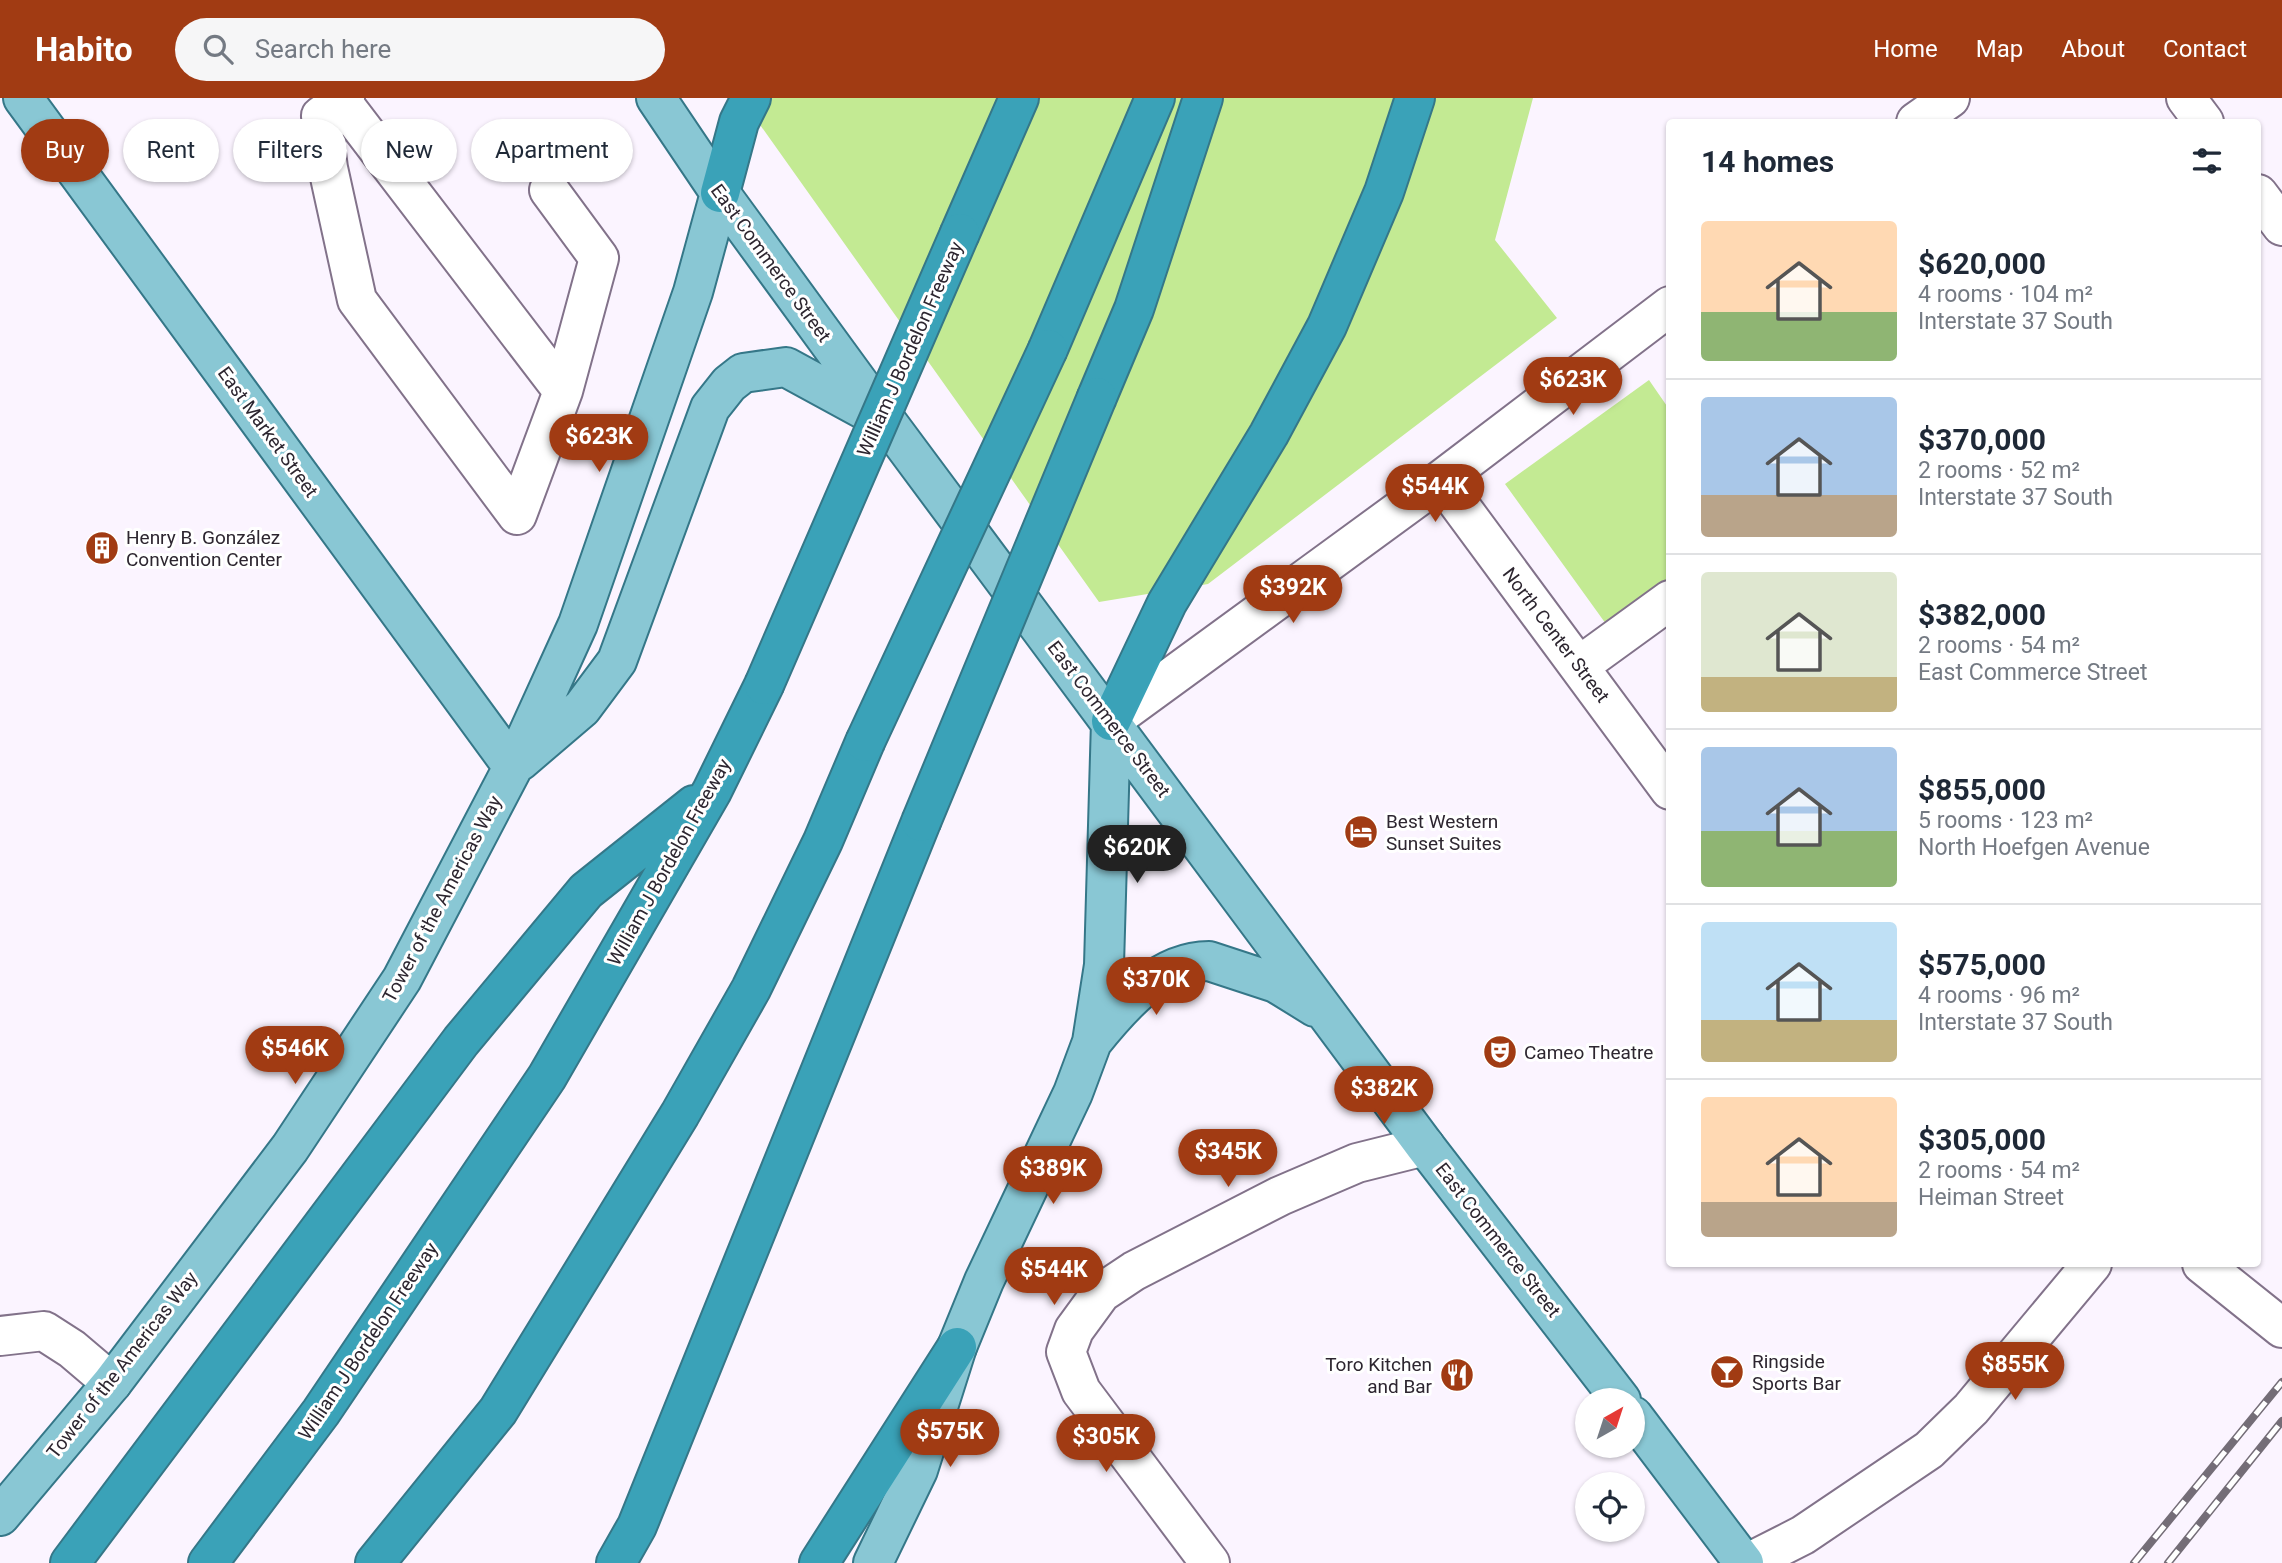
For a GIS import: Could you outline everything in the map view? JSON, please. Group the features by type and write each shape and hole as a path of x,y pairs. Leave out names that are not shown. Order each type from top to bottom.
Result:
{"highway":[{"path":"720,193 739,122 751,98"},
{"name":"William J Bordelon Freeway","path":"208,1563 321,1412 547,1077 712,790 764,685 1019,98"},
{"path":"375,1563 498,1411 680,1114 751,989 823,841 865,742 1048,348 1155,98"},
{"path":"616,1563 637,1525 921,822 1134,309 1203,98"},
{"path":"1111,721 1167,603 1269,434 1326,326 1384,192 1415,98"},
{"path":"70,1563 444,1063 586,891 712,790"},
{"path":"819,1563 957,1347"}],"main road":[{"name":"East Market Street","path":"23,98 513,766"},
{"name":"East Commerce Street","path":"656,98 720,193 887,422 1426,1146 1611,1388"},
{"name":"Tower of the Americas Way","path":"0,1516 111,1383 290,1149 394,991 513,766 578,624 694,292 720,193"},
{"path":"513,766 582,708 617,660 710,408 729,384 743,373 786,367 887,422"},
{"path":"873,1563 918,1470 957,1347 984,1280 1073,1093 1091,1042 1104,965 1111,721"},
{"path":"1091,1042 1121,1007 1155,979 1172,969 1200,961 1209,961 1276,983 1329,1016"},
{"path":"1645,1432 1746,1563"}],"street":[{"path":"1920,119 1950,98"},
{"path":"2186,98 2202,119"},
{"path":"549,190 599,258 563,391 517,515 357,300 328,167 321,116 342,99 563,391"},
{"path":"2261,198 2282,226"},
{"path":"1111,721 1441,480 1666,309"},
{"name":"North Center Street","path":"1441,480 1666,785"},
{"path":"1579,666 1666,603"},
{"path":"1210,1563 1081,1391 1066,1352 1074,1329 1101,1293 1134,1271 1280,1196 1357,1163 1426,1146"},
{"path":"1746,1563 1803,1535 1929,1450 1971,1409 2089,1267"},
{"path":"2206,1267 2282,1328"},
{"path":"0,1336 44,1331 72,1349 111,1383"}],"green space":[{"path":"741,98 1533,98 1495,240 1557,318 1208,584 1099,602"},
{"path":"1649,380 1666,405 1666,580 1606,624 1505,484"}],"railway":[{"path":"2134,1563 2282,1382"},
{"path":"2168,1563 2282,1421"}],"place":[{"name":"Henry B. González Convention Center","path":"102,548"},
{"name":"Best Western Sunset Suites","path":"1361,832"},
{"name":"Cameo Theatre","path":"1500,1052"},
{"name":"Ringside Sports Bar","path":"1727,1372"},
{"name":"Toro Kitchen and Bar","path":"1457,1375"}]}
